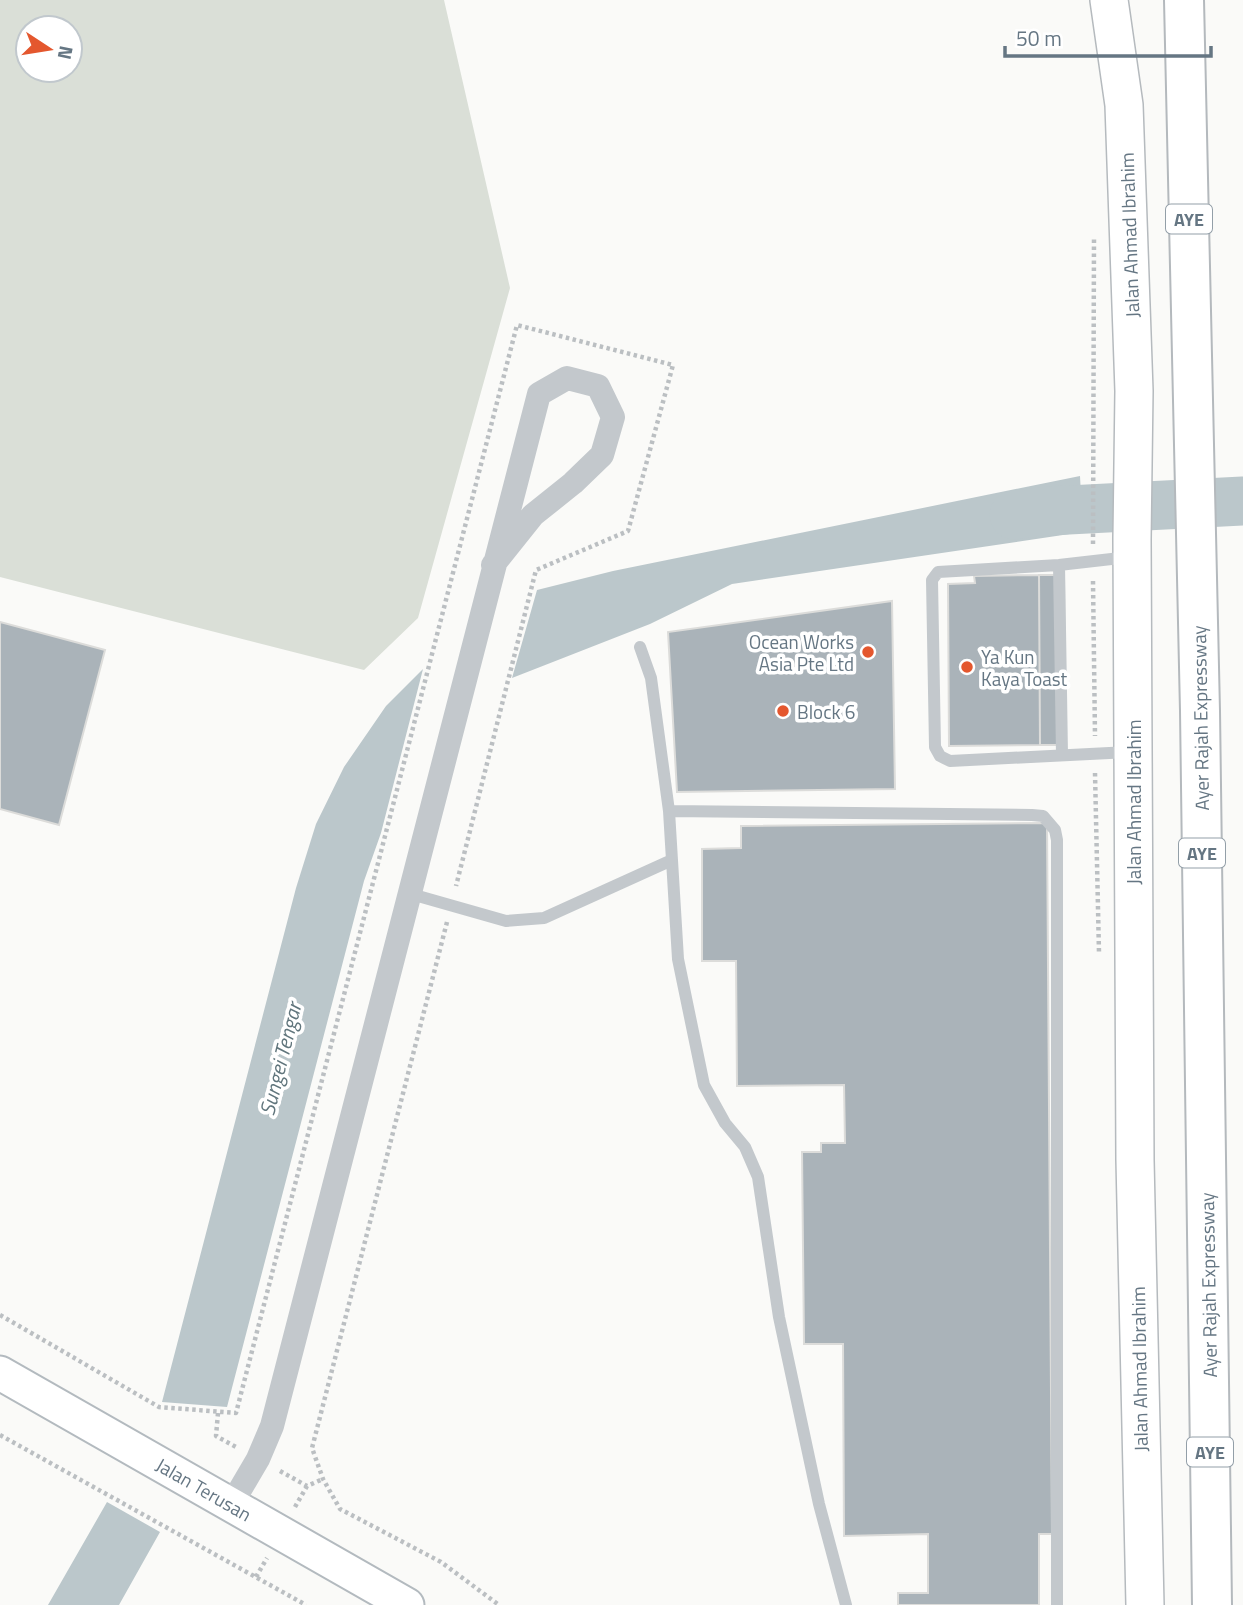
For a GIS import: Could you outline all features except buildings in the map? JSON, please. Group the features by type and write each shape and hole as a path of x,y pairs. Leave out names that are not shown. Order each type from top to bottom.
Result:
{"highway":[{"name":"Ayer Rajah Expressway","path":"1184,0 1196,540 1212,1605"}],"main road":[{"name":"Jalan Ahmad Ibrahim","path":"1109,0 1124,105 1132,280 1135,1173 1145,1605"}],"street":[{"path":"230,1505 258,1459 272,1426 411,894 493,565 539,394 567,378 598,386 613,417 602,455 533,515 493,565"},
{"name":"Jalan Terusan","path":"0,1373 408,1605"}],"lane":[{"path":"1132,548 1059,565 938,572 933,576 935,747 940,756 950,761 1132,752"},
{"path":"1059,565 1062,755"},
{"path":"640,647 651,678 669,811 678,959 704,1085 725,1123 745,1147 758,1177 779,1317 819,1504 846,1605"},
{"path":"669,811 1032,815 1043,816 1055,830 1057,1605"},
{"path":"411,894 506,921 544,918 672,860"}],"path":[{"path":"1093,539 1094,438"},
{"path":"0,1435 306,1605"}],"shaded area":[{"path":"0,0 444,0 510,288 418,618 364,670 0,577"}],"water":[{"path":"1080,476 1083,532 732,584 650,624 512,678 537,590 613,571"},
{"name":"Sungei Tengar","path":"423,669 381,833 364,881 227,1407 162,1402 296,888 316,824 344,767 386,706"},
{"path":"107,1502 160,1532 119,1605 48,1605"}],"waterway":[{"path":"1014,515 1243,501"}],"place":[{"name":"Ocean Works Asia Pte Ltd","path":"868,652"},
{"name":"Ya Kun Kaya Toast","path":"967,667"},
{"name":"Block 6","path":"783,711"}]}
